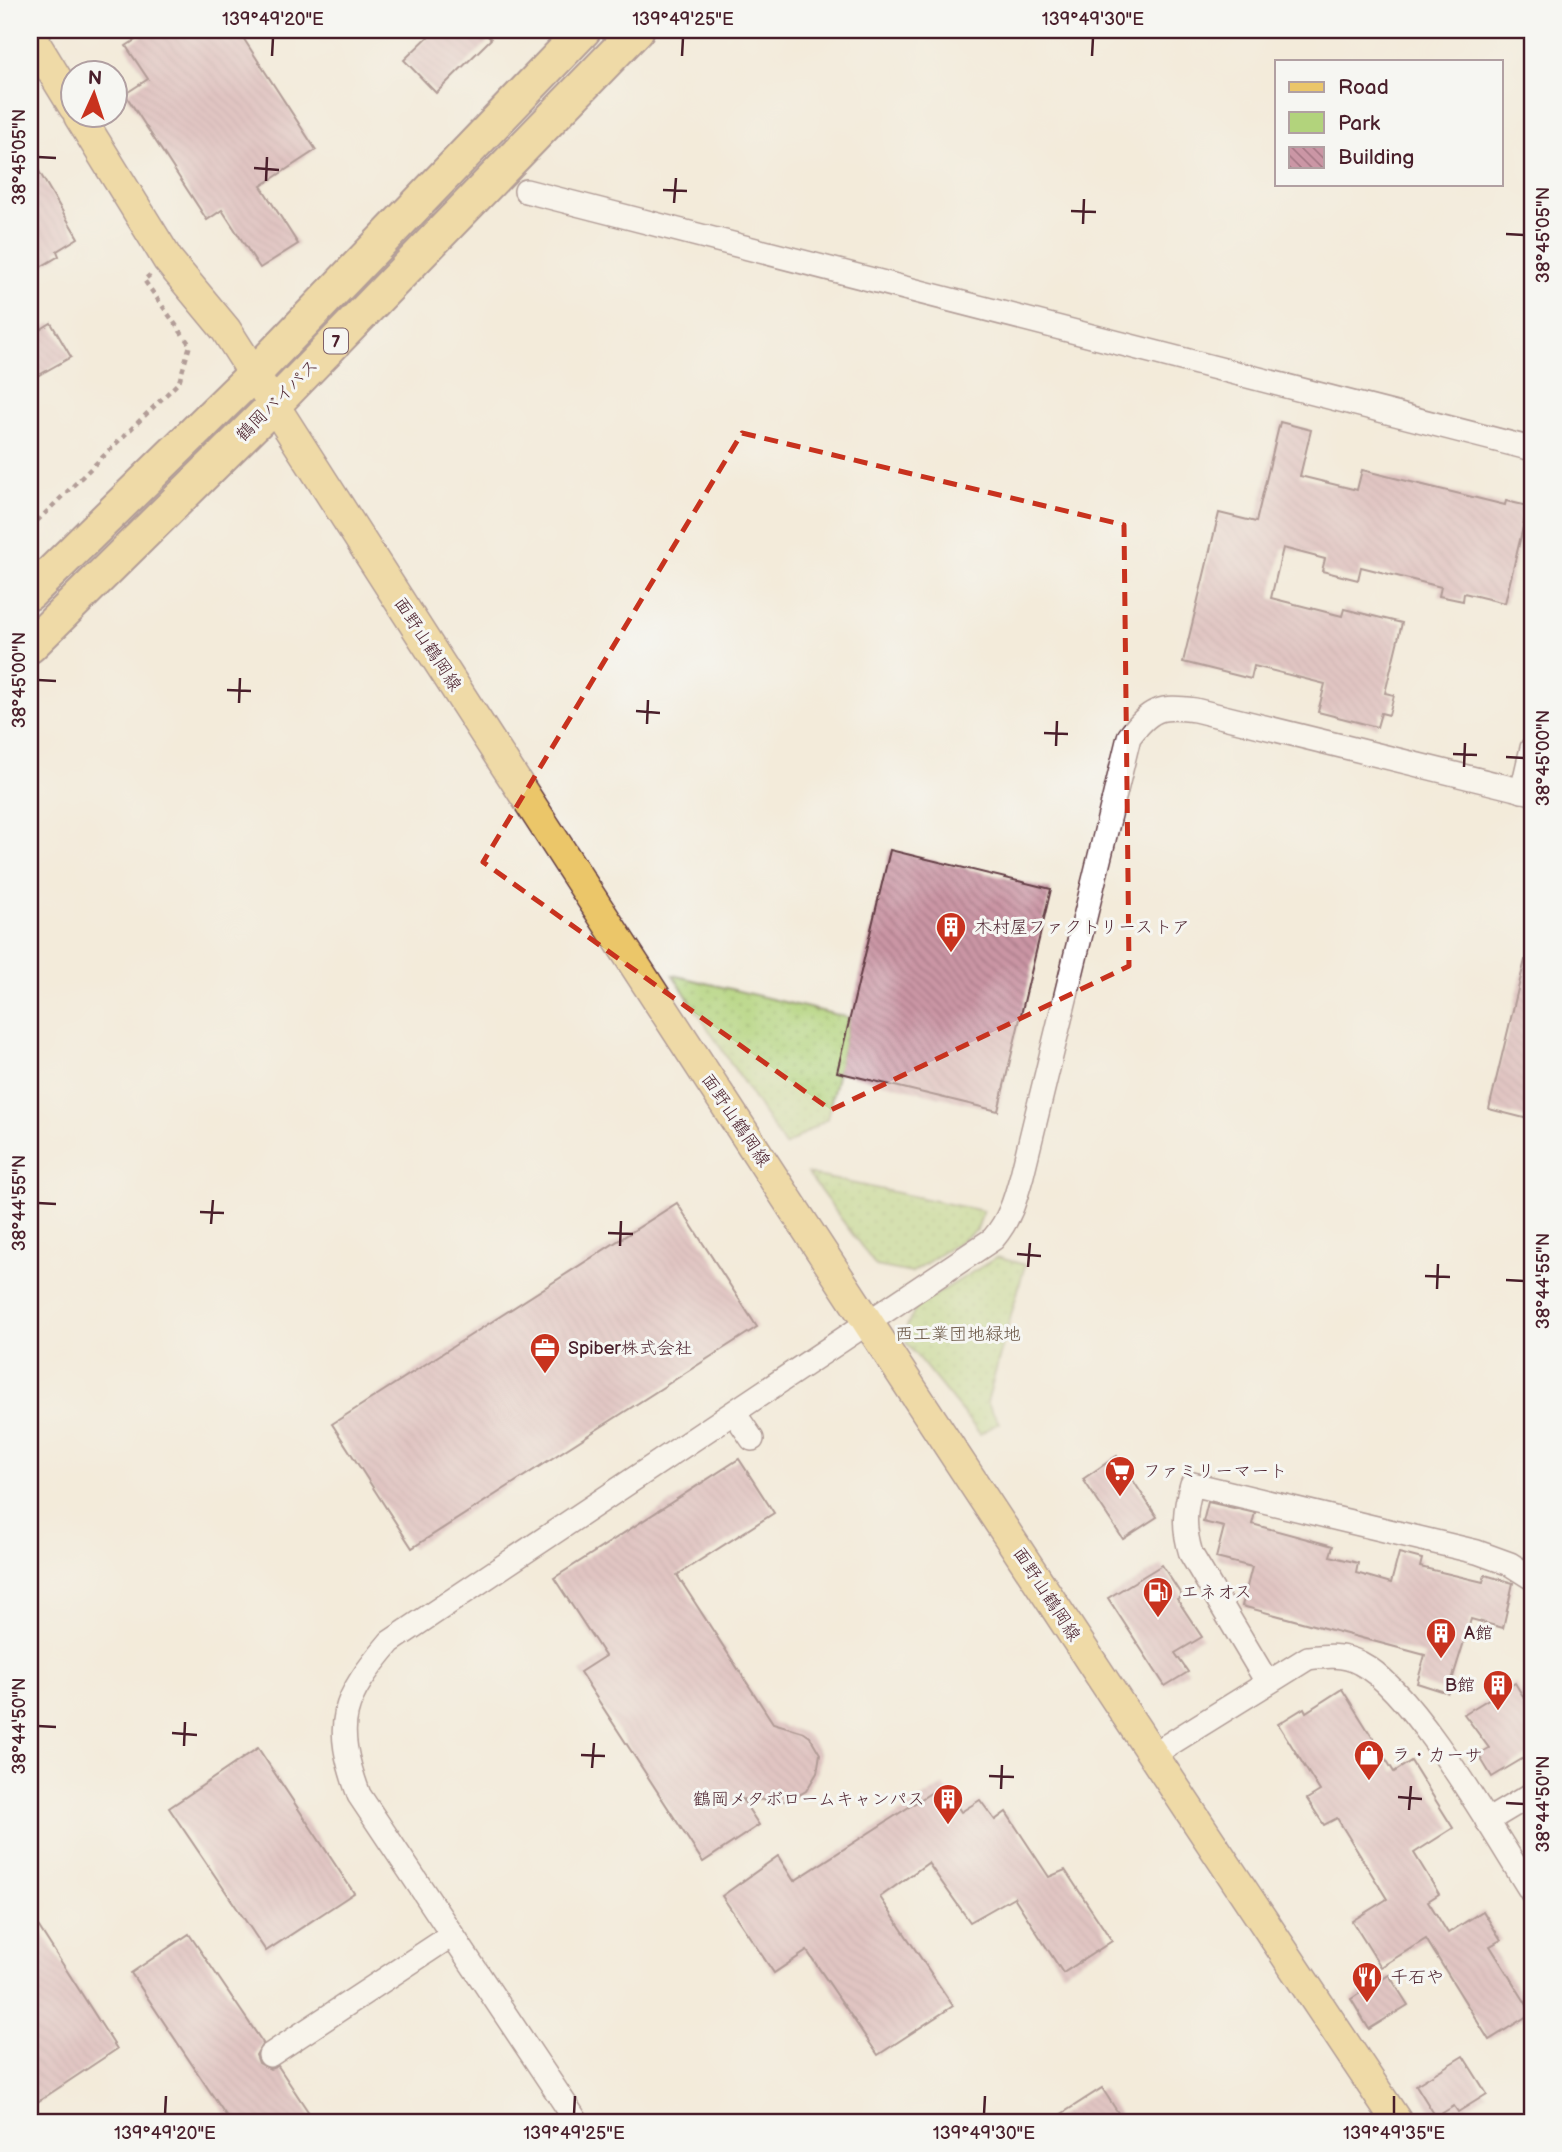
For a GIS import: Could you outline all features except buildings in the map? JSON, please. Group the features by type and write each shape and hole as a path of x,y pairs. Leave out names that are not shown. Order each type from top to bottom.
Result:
{"highway":[{"name":"鶴岡バイパス","path":"30,593 254,374 584,30"},
{"name":"鶴岡バイパス","path":"30,646 274,405 636,30"}],"main road":[{"path":"30,36 60,84"},
{"name":"面野山鶴岡線","path":"88,130 168,260 226,330 653,994 1152,1755 1397,2122"}],"street":[{"path":"526,191 1532,449"},
{"path":"577,2122 359,1795 344,1756 345,1717 357,1681 390,1642 871,1323 993,1238 1011,1214 1129,737 1144,718 1160,708 1195,710 1527,792 1532,748"},
{"path":"734,1414 752,1439"},
{"path":"1267,1682 1191,1554 1184,1531 1185,1507 1192,1484 1477,1552 1510,1564 1532,1578"},
{"path":"1152,1755 1308,1658 1332,1655 1359,1662 1381,1677 1425,1729 1532,1893"},
{"path":"1487,1821 1532,1794"},
{"path":"270,2055 452,1935"}],"path":[{"path":"30,528 179,382 190,345 144,280 168,260"}],"highlighted area":[{"path":"742,433 1124,525 1129,966 831,1110 483,862"}],"green space":[{"path":"673,975 850,1018 827,1119 785,1146"},
{"path":"808,1174 983,1211 977,1230 911,1273 876,1266"},
{"name":"西工業団地緑地","path":"997,1257 1025,1265 987,1402 999,1423 980,1434 906,1343 907,1326 916,1307"}],"place":[{"name":"木村屋ファクトリーストア","path":"951,954"},
{"name":"Spiber株式会社","path":"545,1375"},
{"name":"ファミリーマート","path":"1120,1498"},
{"name":"エネオス","path":"1158,1619"},
{"name":"A館","path":"1441,1660"},
{"name":"B館","path":"1498,1712"},
{"name":"ラ・カーサ","path":"1369,1782"},
{"name":"鶴岡メタボロームキャンパス","path":"948,1826"},
{"name":"千石や","path":"1367,2004"}]}
